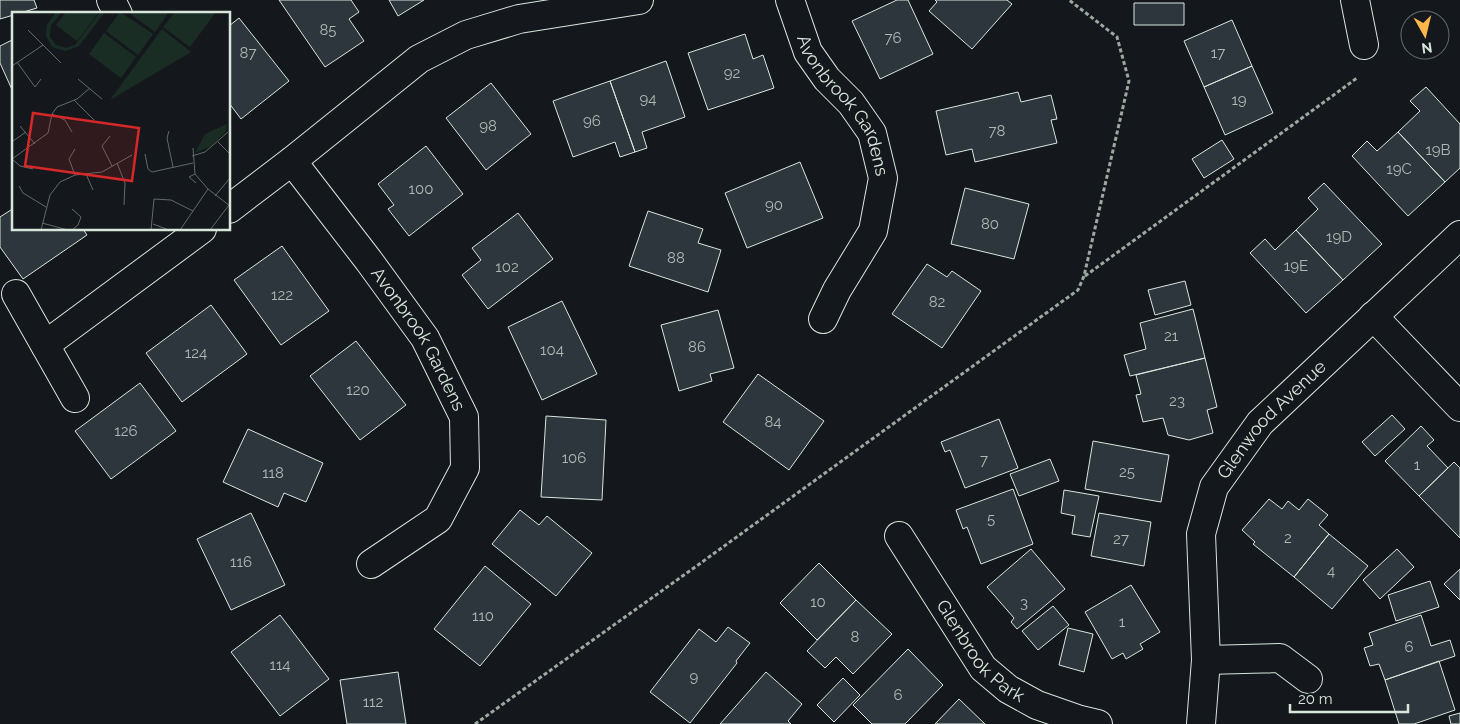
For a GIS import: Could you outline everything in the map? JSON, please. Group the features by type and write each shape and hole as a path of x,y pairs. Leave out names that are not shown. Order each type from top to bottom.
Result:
{"street":[{"path":"111,0 117,12"},
{"path":"230,208 419,59 466,35 519,18 634,0"},
{"name":"Avonbrook Gardens","path":"790,0 808,52 827,79 851,103 872,133 883,178 873,231 837,290 823,320"},
{"path":"1355,0 1364,45"},
{"name":"Avonbrook Gardens","path":"292,161 364,254 425,338 464,417 465,468 438,519 371,564"},
{"path":"45,345 201,230"},
{"name":"Glenwood Avenue","path":"1201,724 1206,660 1200,534 1214,487 1260,422 1460,235"},
{"path":"16,294 75,398"},
{"path":"1373,316 1460,407"},
{"name":"Glenbrook Park","path":"898,536 983,668 1008,689 1038,705 1077,719 1098,724"},
{"path":"1206,660 1280,658 1308,679"}],"path":[{"path":"475,724 1078,290 1084,276 1129,81 1117,37 1069,0"},
{"path":"1084,276 1360,76"}],"building":[{"path":"0,0 34,0 37,8 24,12 12,12 12,15 0,19"},
{"path":"279,0 351,0 359,12 349,19 364,41 325,67"},
{"path":"389,0 424,0 398,16"},
{"path":"897,0 908,0 933,54 880,79 852,21"},
{"path":"935,0 1007,0 1012,4 972,49 929,11 937,2"},
{"path":"1134,3 1184,3 1184,25 1134,25"},
{"path":"239,18 289,81 241,119 230,104 230,25"},
{"path":"1232,20 1252,66 1204,87 1184,41"},
{"path":"745,34 753,59 763,55 774,88 708,110 688,53"},
{"path":"12,40 12,90 0,63 0,46"},
{"path":"666,61 685,117 642,132 647,148 635,152 610,81"},
{"path":"1252,66 1273,113 1225,135 1204,87"},
{"path":"610,81 635,152 620,157 615,142 573,157 553,101"},
{"path":"491,83 531,134 486,170 446,118"},
{"path":"1426,87 1460,124 1460,168 1445,182 1398,132 1420,111 1410,101"},
{"path":"1018,92 1021,102 1051,95 1057,119 1051,120 1057,143 975,162 972,149 946,155 936,111"},
{"path":"1398,132 1445,182 1408,216 1352,156 1367,141 1377,151"},
{"path":"1222,140 1234,159 1204,178 1192,159"},
{"path":"426,146 463,194 409,236 388,209 394,205 378,184"},
{"path":"800,162 823,218 747,248 725,193"},
{"path":"1324,183 1382,244 1343,280 1296,230 1318,209 1308,198"},
{"path":"965,188 1029,204 1014,259 951,244"},
{"path":"12,209 12,230 84,230 87,235 23,279 0,247 0,217"},
{"path":"648,211 703,229 698,243 721,250 708,292 629,266"},
{"path":"518,213 553,259 488,309 462,275 481,260 472,248"},
{"path":"1296,230 1343,280 1306,313 1250,253 1265,239 1275,250"},
{"path":"282,246 329,311 281,345 234,280"},
{"path":"927,264 947,277 952,271 981,291 942,348 892,314"},
{"path":"1185,281 1191,305 1155,315 1148,290"},
{"path":"562,301 597,374 542,400 508,327"},
{"path":"211,305 247,354 182,402 146,353"},
{"path":"1193,309 1205,358 1130,376 1124,355 1146,349 1140,323"},
{"path":"718,310 734,368 710,374 712,381 679,391 661,325"},
{"path":"356,341 406,405 360,440 310,376"},
{"path":"1205,358 1217,407 1207,410 1213,433 1189,440 1168,435 1163,418 1143,422 1136,395 1141,394 1136,375"},
{"path":"758,374 824,421 789,470 723,422"},
{"path":"140,383 176,431 111,479 75,431"},
{"path":"1392,415 1405,429 1375,456 1362,442"},
{"path":"546,416 606,420 602,500 541,497"},
{"path":"999,419 1018,468 965,488 950,450 945,452 941,442"},
{"path":"1421,426 1434,440 1427,446 1448,468 1419,496 1385,461"},
{"path":"248,429 323,463 306,502 284,493 278,507 223,482"},
{"path":"1093,441 1169,455 1161,502 1085,489"},
{"path":"1050,459 1059,481 1019,496 1010,474"},
{"path":"1454,462 1460,468 1460,538 1419,496"},
{"path":"1013,489 1033,544 981,564 967,527 963,529 956,510"},
{"path":"1064,490 1099,496 1090,537 1072,534 1075,516 1061,513"},
{"path":"1269,499 1282,509 1288,501 1299,510 1308,499 1328,515 1319,525 1329,534 1294,577 1253,544 1255,542 1242,530"},
{"path":"520,510 539,525 547,516 592,553 556,596 492,544"},
{"path":"251,513 285,585 231,610 197,539"},
{"path":"1099,513 1151,522 1144,566 1091,556"},
{"path":"1329,534 1368,566 1332,609 1294,577"},
{"path":"1031,549 1065,589 1017,629 1011,622 1014,618 987,587"},
{"path":"1397,549 1414,567 1380,599 1363,580"},
{"path":"819,563 856,600 817,640 780,603"},
{"path":"485,566 531,604 480,666 434,629"},
{"path":"1460,569 1460,600 1444,584"},
{"path":"1430,581 1439,607 1396,621 1388,595"},
{"path":"1131,585 1160,632 1140,644 1143,649 1126,659 1123,653 1112,659 1085,612"},
{"path":"856,600 892,634 853,674 836,657 825,668 807,651"},
{"path":"1053,606 1069,625 1038,650 1022,631"},
{"path":"280,615 329,679 280,716 231,652"},
{"path":"1421,615 1431,646 1450,640 1455,656 1385,680 1379,664 1370,666 1364,648 1373,645 1369,633"},
{"path":"728,627 750,643 736,661 737,663 690,723 650,692 699,629 716,642"},
{"path":"1068,628 1093,634 1084,672 1059,665"},
{"path":"908,649 943,685 905,724 872,724 853,705"},
{"path":"1439,661 1455,710 1414,724 1399,724 1385,680"},
{"path":"398,672 406,724 347,724 340,680"},
{"path":"766,672 802,704 788,721 791,724 720,724"},
{"path":"843,678 860,695 834,722 817,705"},
{"path":"959,699 985,724 935,724"},
{"path":"1460,713 1460,724 1451,724 1449,716"}]}
